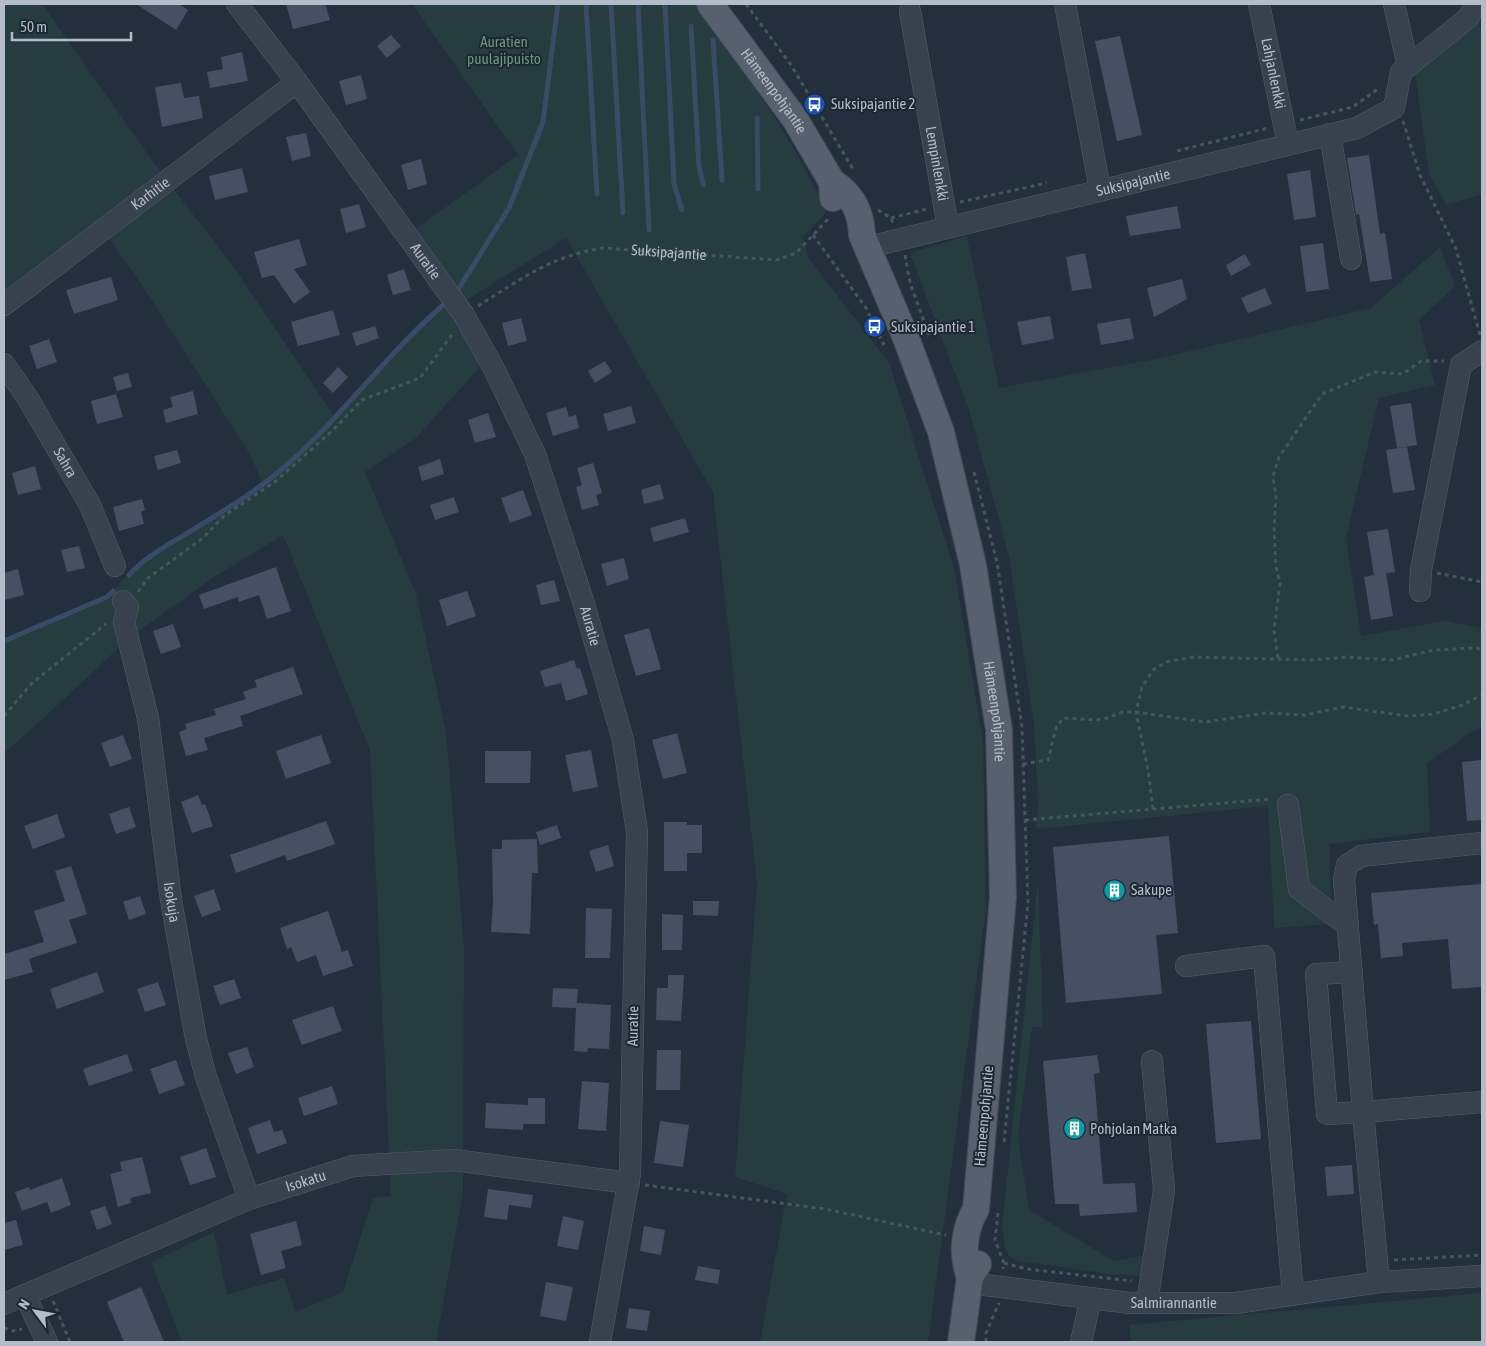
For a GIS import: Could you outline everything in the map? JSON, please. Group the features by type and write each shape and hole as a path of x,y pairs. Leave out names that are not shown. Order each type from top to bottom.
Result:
{"main road":[{"name":"Hämeenpohjantie","path":"710,4 795,120 844,177 833,198 854,204 849,226 866,241 906,338 941,432 973,565 999,730 1003,897 987,1210 968,1222 981,1239 964,1262 969,1280 961,1342"}],"street":[{"name":"Auratie","path":"237,4 297,82 464,315 494,368 535,454 584,601 623,740 637,832 629,1183 600,1342"},
{"path":"1065,4 1100,189"},
{"name":"Lahjanlenkki","path":"1258,4 1288,144"},
{"path":"1394,4 1404,69 1394,108"},
{"path":"1404,69 1468,17 1475,4"},
{"name":"Lempinlenkki","path":"910,11 948,226"},
{"name":"Karhitie","path":"4,305 297,82"},
{"name":"Suksipajantie","path":"866,241 899,239 1357,128 1394,108"},
{"path":"1330,134 1351,259"},
{"path":"1420,591 1422,570 1461,366 1482,351"},
{"name":"Sahra","path":"4,364 27,396 90,504 115,566"},
{"name":"Isokuja","path":"125,604 124,622 148,718 171,900 196,1039 206,1077 249,1199"},
{"path":"1288,805 1299,889 1348,926"},
{"path":"1386,1264 1363,1112 1344,880 1348,865 1361,856 1482,843"},
{"path":"1186,966 1264,956 1293,1295"},
{"path":"1352,972 1316,974 1327,1114 1482,1102"},
{"path":"1149,1293 1164,1190 1152,1061"},
{"name":"Isokatu","path":"4,1303 249,1199 353,1166 454,1160 629,1183"},
{"name":"Salmirannantie","path":"969,1280 1091,1298 1149,1293 1236,1303 1293,1295 1386,1264 1482,1276"},
{"path":"25,1295 47,1342"},
{"path":"1082,1342 1091,1298"}],"path":[{"path":"746,4 791,65 844,177"},
{"path":"1172,153 1353,107 1404,69"},
{"path":"1394,108 1406,124 1420,175 1456,249 1476,318"},
{"path":"891,218 1050,182"},
{"path":"854,204 878,210 891,218 907,260 910,283 930,338"},
{"name":"Suksipajantie","path":"464,315 545,264 578,252 603,248 777,260 796,253 828,218 854,204"},
{"path":"813,236 866,308 884,345"},
{"path":"4,716 32,683 125,604 148,578 203,538 224,516 276,481 333,430 362,400 420,378 444,348 464,315"},
{"path":"1278,658 1274,631 1280,583 1276,567 1274,527 1276,497 1273,476 1279,457 1322,394 1376,372 1403,374 1421,361 1441,360 1461,366"},
{"path":"973,469 996,562 1022,727 1028,903 1004,1151"},
{"path":"1422,570 1482,582"},
{"path":"1152,809 1148,770 1136,712 1142,687 1154,669 1169,661 1195,657 1311,660 1348,657 1392,660 1434,650 1476,648 1482,650"},
{"path":"1023,764 1048,760 1056,728 1063,718 1096,720 1123,712 1136,712 1187,721 1205,722 1266,713 1305,715 1343,707 1408,716 1434,714 1462,705 1482,695"},
{"path":"1025,820 1275,799 1288,805"},
{"path":"629,1183 825,1209 981,1239 1004,1263 1149,1293"},
{"path":"981,1239 987,1210"},
{"path":"1386,1264 1482,1255"},
{"path":"986,1342 986,1333 1000,1300 1004,1263"},
{"path":"45,1286 70,1342"}],"green space":[{"path":"4,4 42,4 161,173 233,266 334,416 417,328 445,304 488,358 416,438 365,472 416,594 446,732 464,948 463,1193 436,1342 182,1342 151,1262 214,1232 227,1295 284,1278 295,1312 343,1292 373,1198 391,1196 370,750 283,535 211,579 128,639 4,753 4,641 107,597 139,563 206,522 262,483 251,456 140,282 103,230 4,304"},
{"name":"Auratien puulajipuisto","path":"412,4 698,4 779,124 806,170 826,212 803,237 808,257 889,363 954,568 983,740 986,910 928,1342 760,1342 787,1194 735,1177 757,883 713,492 566,238 463,302 413,231 518,155"},
{"path":"1479,19 1482,36 1482,195 1446,204 1429,174 1415,71"},
{"path":"967,236 999,388 1161,358 1371,308 1440,247 1455,286 1419,320 1435,385 1379,398 1346,538 1361,636 1445,621 1482,628 1482,725 1427,763 1430,832 1329,844 1332,924 1274,928 1268,806 1036,829 1038,802 1034,724 1009,556 969,410 910,253"},
{"path":"1038,881 1043,1027 1032,1027 1018,1138 1029,1210 1114,1261 1146,1255 1144,1276 1111,1274 1018,1261 1009,1256 1005,1248 1002,1226"},
{"path":"1482,1293 1482,1342 1131,1342 1129,1325"}],"building":[{"path":"136,4 179,4 188,10 176,30"},
{"path":"286,4 325,4 330,20 293,29"},
{"path":"391,35 401,46 387,58 377,46"},
{"path":"1120,36 1142,135 1117,141 1095,41"},
{"path":"242,52 248,81 210,88 207,72 223,69 221,57"},
{"path":"361,75 367,99 346,105 339,81"},
{"path":"181,83 184,98 199,96 203,118 162,127 155,87"},
{"path":"306,133 311,156 292,161 286,137"},
{"path":"1369,155 1380,234 1385,233 1392,279 1370,282 1359,214 1356,215 1347,158"},
{"path":"421,159 427,184 408,190 401,165"},
{"path":"242,168 248,192 215,200 209,176"},
{"path":"1310,170 1316,217 1294,220 1287,174"},
{"path":"359,204 366,227 346,233 340,209"},
{"path":"1177,206 1181,228 1130,236 1126,216"},
{"path":"299,239 307,265 294,269 310,292 294,304 274,275 262,278 254,252"},
{"path":"1323,243 1329,289 1306,292 1300,246"},
{"path":"1085,253 1092,288 1072,291 1066,257"},
{"path":"1245,254 1251,265 1231,276 1226,265"},
{"path":"404,269 411,290 393,295 387,275"},
{"path":"111,277 118,300 74,314 66,290"},
{"path":"1182,279 1187,299 1154,317 1147,288"},
{"path":"1265,288 1272,304 1248,313 1241,298"},
{"path":"333,310 340,335 298,346 291,322"},
{"path":"1050,316 1054,339 1022,345 1017,322"},
{"path":"521,318 527,341 508,346 502,323"},
{"path":"1130,318 1134,339 1101,345 1097,324"},
{"path":"375,326 379,338 356,346 352,333"},
{"path":"49,339 57,362 37,369 29,346"},
{"path":"605,361 612,372 595,383 588,371"},
{"path":"338,367 348,377 333,393 323,383"},
{"path":"128,373 132,387 117,391 113,377"},
{"path":"193,391 198,414 166,423 163,410 173,407 170,397"},
{"path":"116,394 123,417 97,424 91,401"},
{"path":"1411,403 1417,445 1397,448 1390,406"},
{"path":"631,406 636,423 608,431 603,414"},
{"path":"566,407 569,417 576,415 579,428 553,436 546,413"},
{"path":"488,413 496,437 475,443 468,420"},
{"path":"1407,447 1415,490 1393,493 1386,450"},
{"path":"177,450 181,463 158,470 154,456"},
{"path":"440,459 444,474 422,481 418,467"},
{"path":"593,463 602,493 596,495 599,505 582,510 576,487 582,485 577,468"},
{"path":"35,466 41,489 18,495 12,473"},
{"path":"660,484 664,499 644,504 641,490"},
{"path":"523,490 532,515 510,523 501,498"},
{"path":"454,497 459,512 435,520 430,505"},
{"path":"142,499 145,510 141,512 144,524 119,531 113,507"},
{"path":"685,518 689,532 654,542 650,528"},
{"path":"1388,529 1395,572 1386,573 1393,616 1371,620 1364,577 1374,575 1367,532"},
{"path":"79,546 85,568 67,572 61,550"},
{"path":"624,558 629,579 607,586 601,564"},
{"path":"276,567 291,611 267,619 259,595 239,602 238,597 204,609 199,595"},
{"path":"18,569 24,595 4,600 4,573"},
{"path":"554,580 560,601 541,605 536,585"},
{"path":"467,591 476,616 447,626 439,600"},
{"path":"173,624 181,647 161,654 153,631"},
{"path":"649,628 661,669 636,676 624,635"},
{"path":"574,660 577,669 580,668 588,694 566,701 561,683 545,687 540,671"},
{"path":"293,667 303,694 240,716 243,726 204,738 208,750 186,756 179,732 187,729 185,724 216,715 214,709 246,699 243,692 257,687 255,680"},
{"path":"677,733 687,773 663,779 652,740"},
{"path":"123,735 132,759 110,767 101,743"},
{"path":"321,735 331,763 286,779 276,751"},
{"path":"591,750 598,787 573,792 565,755"},
{"path":"485,751 531,751 530,783 485,783"},
{"path":"1482,760 1482,820 1467,821 1462,762"},
{"path":"198,795 202,805 205,804 213,826 192,833 181,802"},
{"path":"129,807 136,827 116,834 109,814"},
{"path":"57,814 65,837 33,849 24,826"},
{"path":"326,821 335,844 287,861 285,855 236,873 230,855"},
{"path":"664,822 687,822 687,825 702,825 702,853 687,853 687,871 664,871"},
{"path":"557,825 561,838 540,845 536,832"},
{"name":"Sakupe","path":"1169,836 1178,933 1156,935 1162,994 1066,1003 1053,847"},
{"path":"537,839 538,873 532,873 530,934 491,932 493,902 492,849 502,849 502,840"},
{"path":"608,845 614,866 596,872 589,851"},
{"path":"71,866 87,914 69,920 77,943 29,959 33,972 4,980 4,954 44,942 34,911 65,901 55,871"},
{"path":"1482,884 1482,987 1452,989 1448,939 1402,943 1403,956 1381,958 1378,924 1374,925 1371,893"},
{"path":"214,889 221,910 202,917 194,896"},
{"path":"140,896 146,914 129,920 123,902"},
{"path":"693,901 719,901 718,916 693,915"},
{"path":"586,908 612,909 610,958 585,958"},
{"path":"328,911 342,952 348,950 353,966 323,976 316,955 297,962 291,947 287,949 280,928"},
{"path":"662,914 683,915 682,950 662,950"},
{"path":"97,972 104,992 57,1009 50,989"},
{"path":"668,975 684,975 681,1021 656,1020 657,988 668,988"},
{"path":"234,979 241,998 220,1005 213,986"},
{"path":"158,982 166,1005 145,1012 137,989"},
{"path":"553,988 578,989 577,1003 611,1005 609,1049 588,1048 587,1052 574,1051 576,1008 552,1007"},
{"path":"333,1006 342,1031 302,1045 292,1020"},
{"path":"1251,1021 1261,1139 1216,1143 1206,1024"},
{"path":"247,1047 254,1067 236,1074 228,1053"},
{"path":"657,1050 681,1050 680,1090 656,1090"},
{"path":"127,1054 133,1071 89,1086 83,1069"},
{"name":"Pohjolan Matka","path":"1097,1055 1100,1073 1094,1074 1103,1184 1135,1183 1137,1212 1080,1216 1079,1204 1055,1204 1043,1061"},
{"path":"176,1060 185,1085 159,1094 150,1069"},
{"path":"582,1081 609,1083 606,1131 578,1129"},
{"path":"332,1086 338,1104 304,1116 298,1098"},
{"path":"528,1098 545,1098 545,1124 523,1124 523,1130 485,1128 486,1103 528,1105"},
{"path":"270,1120 274,1132 282,1130 287,1143 257,1154 248,1128"},
{"path":"660,1121 689,1125 683,1167 654,1163"},
{"path":"206,1148 216,1177 190,1185 180,1157"},
{"path":"142,1157 151,1193 130,1198 131,1203 118,1207 110,1174 122,1171 120,1162"},
{"path":"1352,1165 1354,1194 1327,1196 1325,1167"},
{"path":"62,1178 71,1205 51,1213 47,1202 22,1211 15,1192 29,1187 30,1190"},
{"path":"488,1189 533,1195 531,1208 509,1205 507,1220 484,1217"},
{"path":"105,1206 112,1224 97,1230 90,1211"},
{"path":"563,1216 584,1221 578,1250 557,1246"},
{"path":"16,1220 23,1245 4,1250 4,1223"},
{"path":"296,1221 302,1245 281,1251 286,1268 261,1275 250,1234"},
{"path":"644,1226 665,1230 661,1255 640,1251"},
{"path":"698,1266 720,1270 718,1284 695,1280"},
{"path":"546,1282 573,1287 566,1321 540,1316"},
{"path":"141,1287 164,1342 124,1342 107,1302"},
{"path":"629,1308 650,1311 647,1331 626,1328"}],"waterway":[{"path":"456,293 509,208 543,122 558,4"},
{"path":"586,4 597,194"},
{"path":"611,4 623,213"},
{"path":"638,4 649,230"},
{"path":"665,4 674,184 682,210"},
{"path":"691,26 699,166 703,185"},
{"path":"713,40 722,180"},
{"path":"757,118 758,189"},
{"path":"129,575 155,553 243,498 276,474 321,432 425,321 448,301"},
{"path":"4,641 107,597 113,591"}],"place":[{"name":"Suksipajantie 2","path":"815,104"},
{"name":"Suksipajantie 1","path":"875,327"},
{"name":"Sakupe","path":"1115,890"},
{"name":"Pohjolan Matka","path":"1074,1129"}]}
